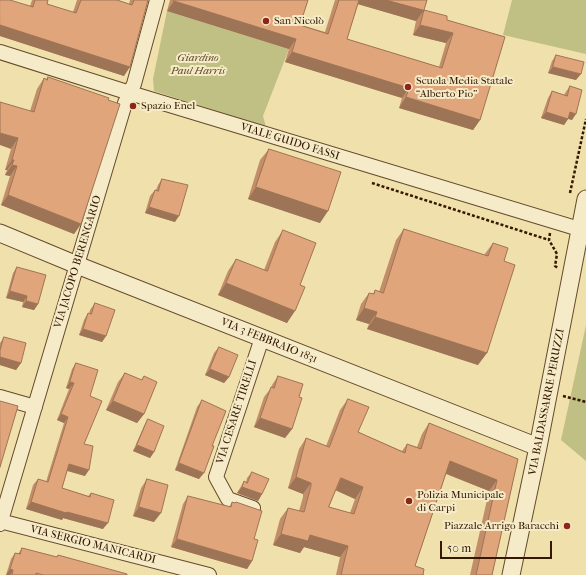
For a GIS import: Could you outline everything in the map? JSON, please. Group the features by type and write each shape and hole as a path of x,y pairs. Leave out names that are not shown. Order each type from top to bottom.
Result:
{"street":[{"name":"VIA JACOPO BERENGARIO","path":"0,522 77,265 134,84 157,0"},
{"name":"VIALE GUIDO FASSI","path":"0,52 130,94 583,230"},
{"name":"VIA BALDASSARRE PERUZZI","path":"511,575 583,230 586,199"},
{"name":"VIA 3 FEBBRAIO 1831","path":"0,233 77,265 538,447"},
{"name":"VIA CESARE TIRELLI","path":"260,510 228,499 216,477 262,338"},
{"path":"0,397 35,407"},
{"name":"VIA SERGIO MANICARDI","path":"0,522 209,575"}],"path":[{"path":"563,396 586,402"}],"green space":[{"path":"512,0 586,0 586,54 503,35"},
{"name":"Giardino Paul Harris","path":"167,11 289,49 263,116 266,127 154,91 153,79"},
{"path":"586,325 586,461 561,440"}],"building":[{"path":"0,0 10,0 33,7 35,0 48,0 47,4 76,13 81,0 117,0 132,5 134,0 148,0 130,67 0,25"},
{"path":"174,0 308,0 300,25 328,34 339,0 359,0 347,39 442,68 453,33 420,25 424,10 447,16 447,20 505,37 480,120 406,97 409,88 292,52 296,39"},
{"path":"386,0 427,0 424,10"},
{"path":"556,55 584,62 581,74 553,67"},
{"path":"48,77 109,98 108,100 120,104 81,224 8,195 17,166 12,165 14,160 12,160 18,138 0,133 0,102 34,112 44,78 47,80"},
{"path":"570,86 582,90 576,114 570,112 568,119 546,112 552,91 567,96"},
{"path":"269,149 341,172 328,211 256,187"},
{"path":"162,179 188,185 179,216 149,207 155,190 158,191"},
{"path":"404,229 488,256 493,243 508,248 504,261 515,265 487,353 375,317 377,312 364,308 369,293 374,294 375,290 383,293"},
{"path":"283,230 316,243 300,285 305,287 295,311 226,283 236,259 267,271"},
{"path":"17,267 46,275 38,304 26,301 27,296 10,291"},
{"path":"95,303 115,310 106,336 83,329 88,313 91,314"},
{"path":"4,337 26,343 21,363 0,357"},
{"path":"219,347 238,355 229,377 210,369"},
{"path":"76,363 98,370 90,396 102,401 84,444 93,446 89,470 69,464 62,488 90,497 91,493 114,500 108,523 67,512 66,513 31,502 38,479 48,482 68,417 61,414 74,383 70,382"},
{"path":"125,373 142,380 144,376 157,382 144,414 113,401"},
{"path":"278,376 303,384 299,397 302,398 292,429 260,418 271,387 274,388"},
{"path":"348,399 369,407 358,432 405,453 407,444 421,449 429,423 518,459 492,575 476,575 497,480 450,461 415,566 424,569 423,575 341,575 348,546 310,535 308,541 281,534 288,508 304,512 311,486 311,483 296,477 306,438 329,447","holes":["341,478 363,487 354,514 329,507"]},
{"path":"202,400 226,411 212,446 214,446 204,473 179,463"},
{"path":"0,401 18,406 0,467"},
{"path":"148,419 164,426 154,452 137,445"},
{"path":"252,472 269,479 262,494 242,487 244,481 247,483"},
{"path":"147,479 168,485 161,513 139,507"},
{"path":"188,496 231,507 232,502 236,502 262,511 254,539 258,540 252,561 177,539"},
{"path":"22,548 57,557 58,555 127,575 43,575 36,573 36,575 12,575 13,570 10,569 15,553 20,554"}],"place":[{"name":"San Nicolò","path":"266,21"},
{"name":"Scuola Media Statale “Alberto Pio”","path":"408,87"},
{"name":"Spazio Enel","path":"133,106"},
{"name":"Polizia Municipale di Carpi","path":"409,501"},
{"name":"Piazzale Arrigo Baracchi","path":"567,526"}]}
